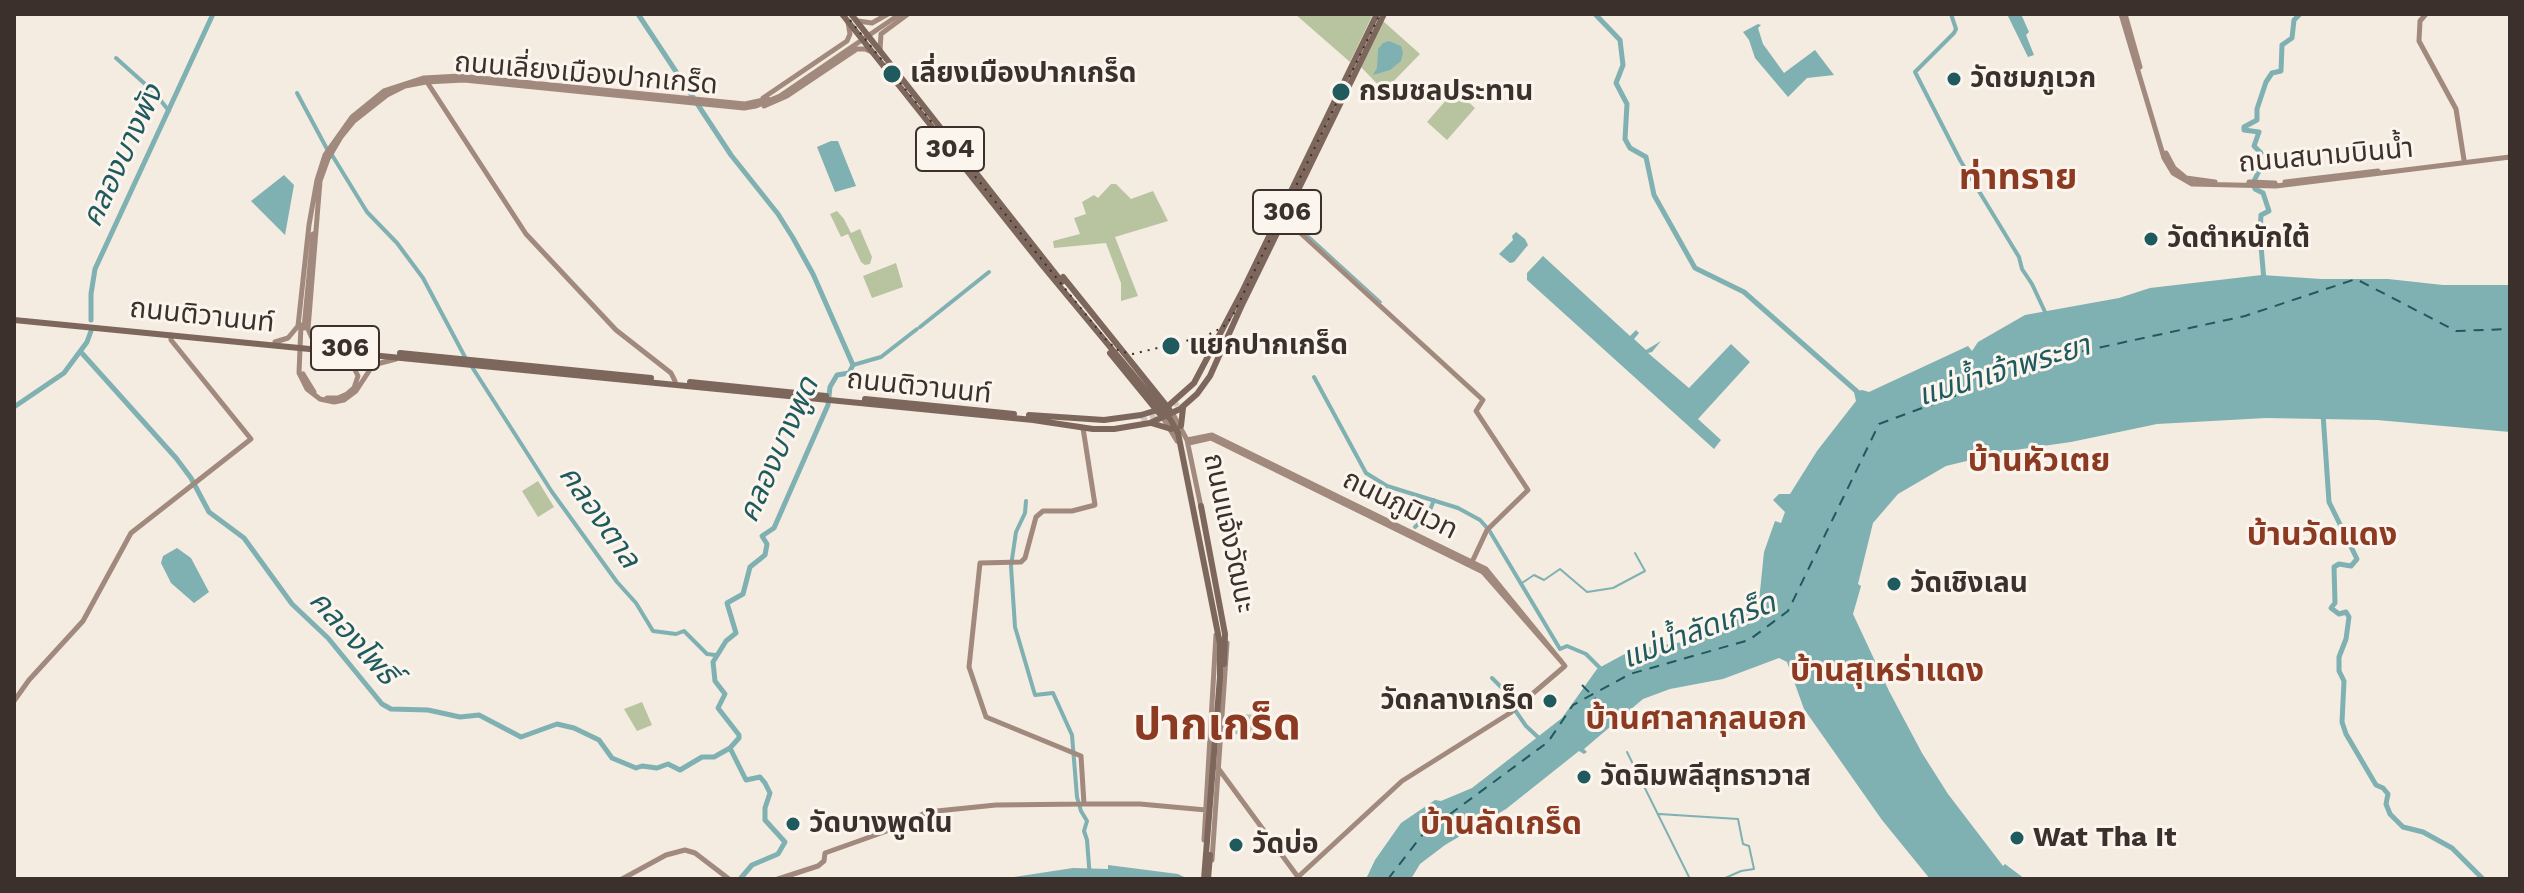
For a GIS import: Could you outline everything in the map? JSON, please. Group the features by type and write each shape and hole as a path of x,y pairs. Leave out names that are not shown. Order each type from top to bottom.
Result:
{"main road":[{"name":"ถนนแจ้งวัฒนะ","path":"842,14 851,18 1044,263 1172,417 1181,433 1222,631 1224,665 1206,879"},
{"name":"ถนนติวานนท์","path":"1238,306 1377,14"},
{"name":"ถนนติวานนท์","path":"1312,154 1384,14"},
{"name":"ถนนติวานนท์","path":"14,318 1033,418 1083,428 1114,429 1150,423 1173,414 1202,371 1238,306 1284,218 1297,185"},
{"name":"ถนนแจ้งวัฒนะ","path":"1044,263 1173,414"},
{"name":"ถนนแจ้งวัฒนะ","path":"1044,263 1163,418"},
{"name":"ถนนติวานนท์","path":"14,318 675,383"},
{"name":"ถนนแจ้งวัฒนะ","path":"1108,341 1170,419 1180,439 1220,644 1206,879"},
{"path":"1130,377 1136,375 1137,370"},
{"path":"1141,419 1145,396"},
{"path":"1160,398 1180,403 1181,426"},
{"name":"ถนนติวานนท์","path":"1141,419 1180,403"},
{"name":"306","path":"1033,418 1098,426 1141,419"},
{"path":"1150,423 1171,429"},
{"path":"1201,506 1226,641 1224,665"},
{"path":"1208,809 1219,652 1216,629"}],"street":[{"path":"757,104 847,41 851,18 872,23 888,14"},
{"path":"888,14 886,21 894,24"},
{"name":"ถนนเลี่ยงเมืองปากเกร็ด","path":"298,324 314,212 324,167 354,121 387,95 425,80 468,76 744,108 780,96 898,14"},
{"path":"757,104 774,104 857,49 877,52 881,34 908,14"},
{"name":"ถนนสนามบินน้ำ","path":"2123,14 2163,156 2179,178 2197,185 2279,183 2510,156"},
{"path":"2426,14 2420,21 2419,41 2456,109 2464,160"},
{"path":"836,49 844,52 844,58"},
{"path":"425,80 526,234 616,330 671,373 675,383"},
{"name":"ถนนสนามบินน้ำ","path":"2252,184 2283,185 2510,156"},
{"path":"314,212 302,372 316,393 328,398 344,398 356,391 373,365 404,358"},
{"name":"ถนนเลี่ยงเมืองปากเกร็ด","path":"308,329 316,248 314,212"},
{"path":"1284,218 1482,399 1476,411 1528,490 1489,528 1472,562"},
{"path":"298,324 303,332 308,329 312,338 327,347"},
{"path":"275,342 293,334 298,324"},
{"path":"14,701 27,682 83,621 131,533 251,439 171,340 171,335"},
{"path":"318,350 342,356 354,365 357,380 344,398"},
{"name":"ถนนแจ้งวัฒนะ","path":"1163,418 1171,429 1182,459 1216,629 1203,858 1208,862 1212,860 1227,640 1191,458 1191,441 1173,414"},
{"path":"1080,804 1076,754 986,717 969,671 979,565 982,562 1017,563 1025,558 1038,514 1043,511 1072,511 1095,505 1083,428"},
{"name":"ถนนภูมิเวท","path":"1191,441 1212,435 1493,574 1564,664"},
{"name":"ถนนภูมิเวท","path":"1191,441 1211,438 1483,572 1564,664"},
{"path":"1182,459 1186,455 1191,458"},
{"path":"1209,767 1218,768 1298,877 1402,781 1519,707 1564,664"},
{"path":"778,879 818,866 824,861 825,853 898,827 927,812 996,805 1080,804 1208,809"},
{"path":"1205,835 1213,835"},
{"path":"622,879 666,855 685,850 695,853 729,879"}],"green space":[{"path":"1295,14 1373,14 1350,62"},
{"path":"1383,21 1420,54 1384,91 1361,67"},
{"path":"1455,90 1475,108 1447,140 1427,122"},
{"path":"1111,184 1116,184 1131,199 1153,191 1168,221 1115,237 1138,296 1121,301 1121,283 1106,243 1054,248 1053,241 1080,234 1074,218 1086,214 1082,202 1094,195 1098,198"},
{"path":"837,211 851,233 860,229 872,257 870,264 861,262 848,234 841,237 830,214"},
{"path":"896,263 903,287 872,298 863,276"},
{"path":"538,481 554,507 538,517 522,491"},
{"path":"642,702 652,725 637,731 624,709"},
{"path":"1232,714 1267,715 1265,735 1231,734 1231,731 1236,731 1231,727"}],"water":[{"path":"2007,14 2021,14 2034,55 2028,57"},
{"path":"1761,25 1758,28 1763,44 1784,73 1815,50 1834,75 1807,78 1788,97 1755,58 1743,32"},
{"path":"1389,41 1401,46 1401,61 1390,70 1373,75 1377,68 1378,49"},
{"path":"838,141 856,186 835,192 817,147"},
{"path":"284,175 294,185 285,235 251,201"},
{"path":"1516,232 1528,245 1510,263 1499,254 1513,240"},
{"path":"1543,256 1630,336 1636,330 1639,333 1634,339 1646,350 1661,341 1648,353 1689,388 1731,344 1750,362 1698,419 1721,440 1714,449 1527,280 1527,273"},
{"name":"แม่น้ำเจ้าพระยา","path":"2262,275 2388,279 2443,285 2510,285 2510,432 2377,420 2266,418 2157,424 2008,451 1946,466 1898,494 1873,523 1853,614 1889,691 1948,794 2003,866 2005,864 2025,879 1930,879 1882,820 1804,709 1787,662 1779,658 1723,679 1670,689 1643,699 1584,749 1587,752 1579,751 1506,809 1445,845 1420,864 1411,879 1366,879 1375,860 1401,823 1435,800 1441,801 1472,788 1562,718 1597,669 1632,650 1689,641 1725,624 1759,601 1764,552 1775,521 1781,523 1785,512 1773,500 1779,494 1790,494 1817,451 1856,401 1854,392 1869,392 1968,346 1972,351 1978,342 2025,315 2119,298 2150,288"},
{"path":"177,548 191,558 209,592 194,603 171,583 161,563 163,556"},
{"path":"1108,865 1178,874 1188,879 1001,879 1073,868 1108,869"}],"waterway":[{"name":"คลองบางพัง","path":"91,320 95,269 213,14"},
{"name":"คลองบางพูด","path":"638,14 731,155 793,238 813,274 853,365 849,373 837,375 830,387 828,405 774,528 762,536 767,544 765,555 750,567 743,594 727,603 736,633 726,641 713,662 715,681 725,694 718,708 739,735 730,748 746,780 760,777 765,783 770,793 765,820 785,842 778,854 752,865 740,879"},
{"path":"1595,14 1620,40 1623,65 1616,83 1627,104 1625,139 1630,148 1646,157 1654,195 1695,268 1744,292 1862,396"},
{"path":"1951,14 1956,29 1954,33 1915,72 1960,160 2019,257 2022,269 2046,314"},
{"path":"2264,281 2261,215 2269,211 2263,193 2255,189 2253,183 2259,171 2254,160 2261,153 2254,146 2259,132 2244,130 2244,127 2257,120 2257,109 2266,82 2272,73 2281,71 2282,45 2292,38 2294,20 2300,14"},
{"path":"116,58 154,92 169,111"},
{"name":"คลองตาล","path":"297,93 327,149"},
{"name":"คลองตาล","path":"332,155 367,212 397,243 423,278 465,357"},
{"path":"1289,218 1381,302"},
{"path":"920,327 989,272"},
{"path":"853,365 881,357 917,329"},
{"name":"คลองบางพัง","path":"14,407 64,373 87,342 91,331"},
{"name":"คลองโพธิ์","path":"80,351 176,458 209,512 244,538 292,604 328,638 382,704 391,709 428,710 460,717 479,715 521,737 557,724 574,728 599,740 612,758 636,768 657,768 668,764 680,770 702,757 714,757 730,748"},
{"name":"คลองตาล","path":"472,367 552,492 617,582 636,603 653,631 676,634 684,631 707,654 715,655"},
{"path":"1314,377 1366,473 1387,486 1458,508 1480,520 1560,649 1567,646 1586,654 1601,669"},
{"path":"2323,414 2329,502 2357,559 2351,566 2339,564 2334,567 2335,603 2331,608 2339,614 2346,612 2349,617 2346,639 2339,657 2339,671 2344,681 2342,722 2346,734 2376,785 2388,794 2386,804 2390,814 2403,827 2423,832 2452,848 2483,879"},
{"path":"1415,527 1428,515 1434,500"},
{"path":"1026,501 1025,513 1016,532 1011,566 1015,627 1035,695 1053,693 1072,735 1077,797 1087,821 1084,831 1090,879"},
{"path":"1522,583 1534,575 1544,580 1560,569 1587,592 1613,588 1645,571 1635,553"},
{"path":"1492,678 1507,693 1508,700 1526,726 1540,739"},
{"path":"1627,752 1690,879"},
{"path":"1659,814 1738,819 1743,844 1749,846 1754,869 1723,879"}],"ferry route":[{"path":"1388,879 1423,834 1548,742 1573,705 1630,674 1749,640 1788,611 1879,424 2065,355 2245,316 2356,279 2456,331 2510,329"},
{"path":"1582,685 1616,720"}],"tunnel":[{"path":"1141,419 1161,413 1178,402"}],"railway":[{"path":"845,14 1107,341 1119,351 1133,354 1206,336 1223,327 1232,317 1380,14"}],"place":[{"name":"เลี่ยงเมืองปากเกร็ด","path":"892,74"},
{"name":"วัดชมภูเวก","path":"1954,79"},
{"name":"กรมชลประทาน","path":"1341,92"},
{"name":"วัดตำหนักใต้","path":"2151,239"},
{"name":"แยกปากเกร็ด","path":"1171,346"},
{"name":"วัดเชิงเลน","path":"1894,584"},
{"name":"วัดกลางเกร็ด","path":"1550,701"},
{"name":"วัดฉิมพลีสุทธาวาส","path":"1584,777"},
{"name":"วัดบางพูดใน","path":"793,824"},
{"name":"Wat Tha It","path":"2017,838"},
{"name":"วัดบ่อ","path":"1236,845"}],"district":[{"name":"ท่าทราย","path":"2018,178"},
{"name":"บ้านหัวเตย","path":"2039,462"},
{"name":"บ้านวัดแดง","path":"2322,536"},
{"name":"บ้านสุเหร่าแดง","path":"1887,672"},
{"name":"บ้านศาลากุลนอก","path":"1696,720"},
{"name":"ปากเกร็ด","path":"1217,726"},
{"name":"บ้านลัดเกร็ด","path":"1501,825"}],"water label":[{"name":"แม่น้ำลัดเกร็ด","path":"1699,631"}]}
